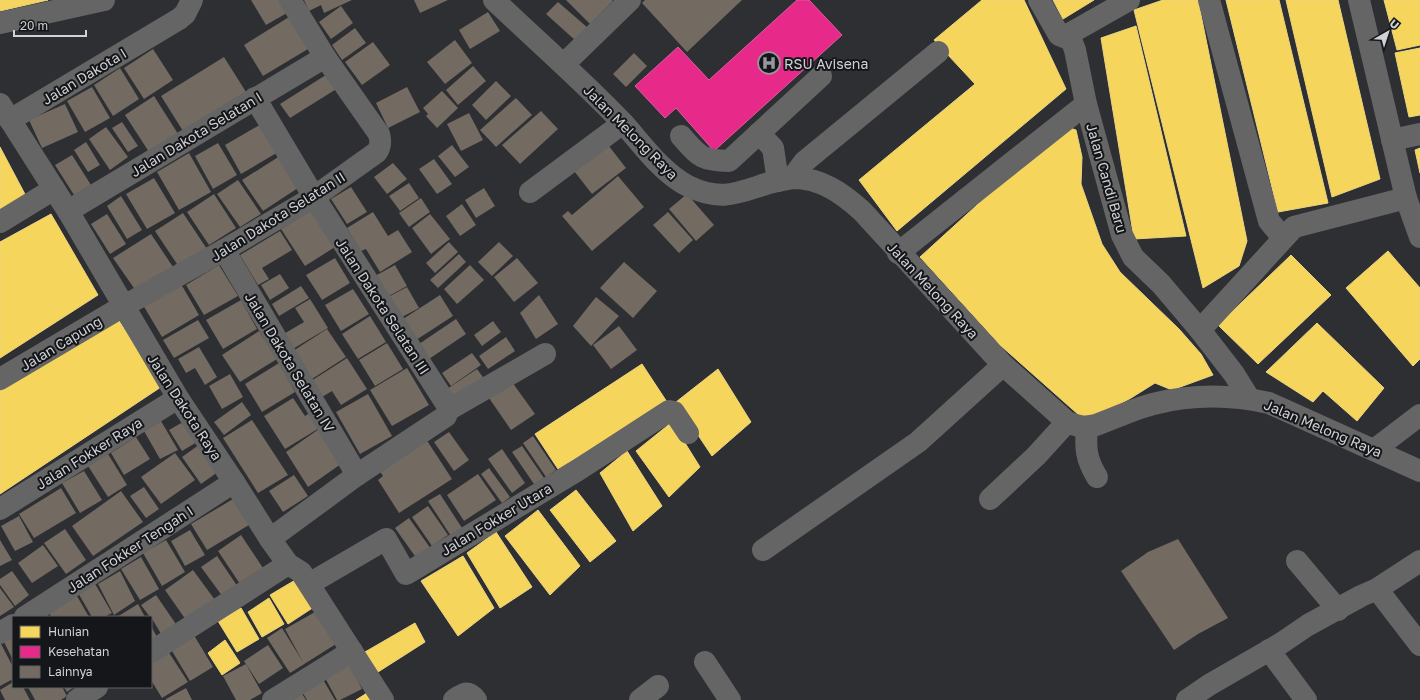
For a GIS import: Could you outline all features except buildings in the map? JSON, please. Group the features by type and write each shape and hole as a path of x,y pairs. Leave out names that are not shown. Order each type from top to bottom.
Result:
{"main road":[{"name":"Jalan Melong Raya","path":"494,0 564,64 623,123 664,168 686,185 707,194 724,195 739,193 785,180 805,179 833,188 846,197 862,211 898,253 1003,366 1077,424 1096,425 1152,404 1181,398 1207,395 1249,398 1269,403 1420,471"}],"street":[{"path":"0,24 104,0"},
{"name":"Jalan Dakota I","path":"5,112 179,19 185,14 192,0"},
{"name":"Jalan Dakota Selatan II","path":"123,306 224,250 314,197 377,152 380,147 381,142 379,134 325,57 290,0"},
{"path":"564,64 630,0"},
{"path":"1039,0 1059,35 1064,37 1129,0"},
{"path":"1209,0 1269,221 1283,238"},
{"path":"1359,0 1406,198 1420,237"},
{"name":"Jalan Candi Baru","path":"1069,34 1075,50 1086,104 1122,235 1134,257 1200,330 1234,374 1249,398"},
{"path":"759,133 773,148 785,180 804,162 938,52"},
{"name":"Jalan Dakota Selatan I","path":"68,211 325,57"},
{"path":"681,136 698,155 711,161 729,161 821,76"},
{"name":"Jalan Dakota Selatan III","path":"255,98 314,197 447,405 447,413"},
{"path":"898,253 1086,104"},
{"name":"Jalan Dakota Raya","path":"5,112 68,211 178,398 270,539 288,564 301,572 383,700"},
{"path":"530,192 623,123"},
{"path":"1392,140 1420,134"},
{"path":"0,222 54,189"},
{"path":"1200,330 1294,227 1406,198"},
{"name":"Jalan Dakota Selatan IV","path":"224,250 357,475"},
{"name":"Jalan Capung","path":"0,379 123,306"},
{"path":"270,539 357,475 447,413 545,354"},
{"path":"763,550 918,442 1003,366"},
{"name":"Jalan Fokker Raya","path":"0,509 178,398"},
{"name":"Jalan Fokker Utara","path":"309,584 386,539 406,574 578,470 669,411 674,412 688,433"},
{"path":"1374,450 1420,415"},
{"path":"990,499 1036,456 1077,424 1086,442 1089,464 1097,477"},
{"name":"Jalan Fokker Tengah I","path":"27,616 234,482"},
{"path":"1297,561 1338,610"},
{"path":"1187,700 1308,625 1377,589 1420,561"},
{"path":"152,651 288,564"},
{"path":"1377,589 1420,645"},
{"path":"0,633 12,626"},
{"path":"1269,650 1306,700"},
{"path":"273,700 352,651"},
{"path":"705,662 730,700"},
{"path":"640,700 658,686"},
{"path":"77,700 95,688"},
{"path":"454,700 468,693 471,694 476,700"}],"place":[{"name":"RSU Avisena","path":"769,63"}]}
